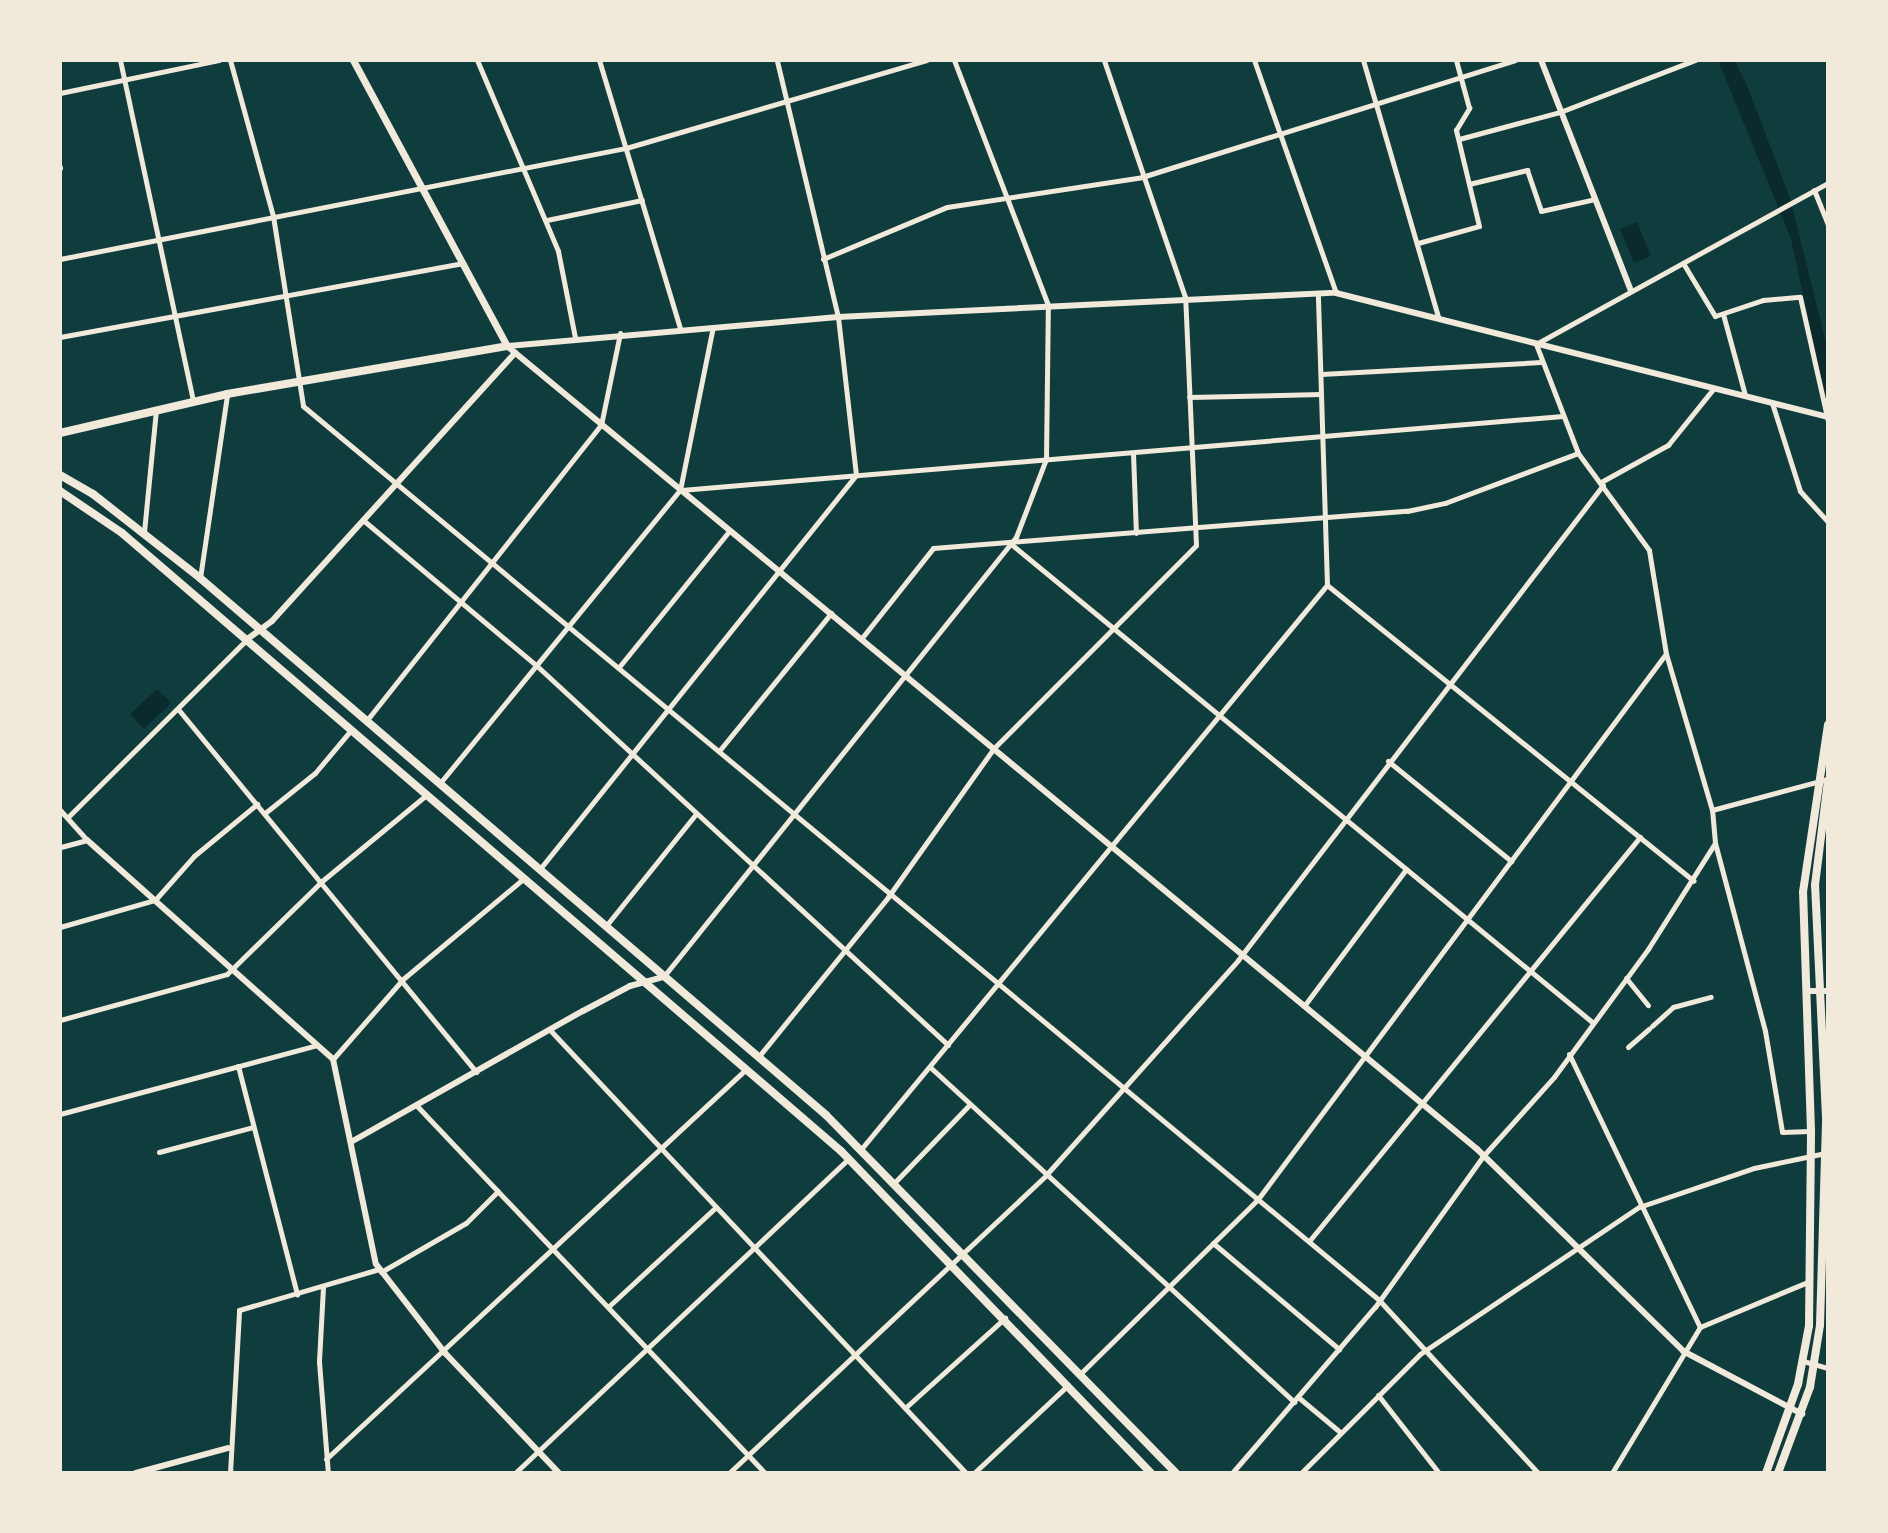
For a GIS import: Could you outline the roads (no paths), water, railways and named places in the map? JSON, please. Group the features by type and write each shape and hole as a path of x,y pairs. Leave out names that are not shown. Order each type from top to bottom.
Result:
{"main road":[{"path":"60,433 227,394 507,346 353,60"},
{"path":"60,475 144,532 200,578 759,1056 862,1148 1176,1473"},
{"path":"60,491 122,533 424,797 848,1159 953,1263 1151,1473"},
{"path":"1766,1473 1790,1410 1803,1361 1811,1281 1811,1131 1803,888 1816,782 1828,725"},
{"path":"1778,1473 1802,1414 1815,1364 1827,1112 1820,906 1828,780"}],"street":[{"path":"120,60 193,401"},
{"path":"60,93 219,60"},
{"path":"230,60 273,216 303,406 1310,1240 1379,1300 1538,1473"},
{"path":"477,60 527,168 547,220 575,338"},
{"path":"599,60 680,328"},
{"path":"539,870 856,475 838,317 777,60"},
{"path":"60,259 626,148 926,60"},
{"path":"351,1142 550,1030 644,983 664,977 1010,544 1046,459 1048,305 954,60"},
{"path":"759,1056 890,894 994,748 1190,556 1196,545 1185,297 1104,60"},
{"path":"1254,60 1336,293"},
{"path":"1363,60 1438,317"},
{"path":"1418,243 1479,226 1456,130 1469,108 1456,60"},
{"path":"823,259 947,207 1006,195 1142,177 1515,60"},
{"path":"1541,60 1631,291"},
{"path":"1459,139 1560,112 1695,60"},
{"path":"1469,184 1527,170 1541,211 1595,199"},
{"path":"1536,344 1828,183"},
{"path":"1814,190 1828,225"},
{"path":"547,220 642,200"},
{"path":"60,337 283,293 463,263"},
{"path":"507,346 620,333 838,317 1185,297 1336,293 1827,418 1800,297 1763,300 1715,316 1683,263"},
{"path":"862,1148 1327,585 1318,293"},
{"path":"1723,314 1745,395"},
{"path":"439,784 680,490 714,326"},
{"path":"366,722 601,425 620,333"},
{"path":"1536,344 1578,453 1649,550 1666,654 1712,810 1715,843 1753,980 1782,1132 1811,1131"},
{"path":"507,346 1484,1155 1683,1351 1802,1414"},
{"path":"68,817 246,640 261,630 515,353"},
{"path":"1321,374 1541,362"},
{"path":"729,1473 1046,1175 1243,954 1602,484 1668,445 1715,388"},
{"path":"200,578 227,394"},
{"path":"1189,397 1321,394"},
{"path":"1772,402 1800,491 1828,522"},
{"path":"144,532 156,409"},
{"path":"680,490 1563,416"},
{"path":"1133,453 1136,533"},
{"path":"861,639 933,548 1326,518 1445,503 1578,453"},
{"path":"363,519 537,666 948,1045"},
{"path":"619,667 730,530"},
{"path":"1010,544 1592,1022"},
{"path":"1327,585 1694,881"},
{"path":"719,751 831,613"},
{"path":"1081,1373 1258,1199 1666,654"},
{"path":"178,709 403,979 476,1072"},
{"path":"265,813 315,773 351,730"},
{"path":"1388,761 1511,861"},
{"path":"1712,810 1828,780"},
{"path":"60,1020 233,969 322,881 424,797"},
{"path":"60,927 155,900 194,856 257,804"},
{"path":"60,810 87,840 333,1059 380,1270 445,1353 559,1473"},
{"path":"605,927 696,814"},
{"path":"1310,1240 1532,974 1640,837"},
{"path":"60,847 87,840"},
{"path":"1232,1473 1379,1300 1484,1155 1569,1054 1694,881 1715,843"},
{"path":"1304,1006 1406,869"},
{"path":"333,1059 403,979 522,880"},
{"path":"1626,978 1648,1005"},
{"path":"1806,991 1824,991"},
{"path":"1628,1047 1673,1007 1711,997"},
{"path":"550,1030 966,1473"},
{"path":"60,1114 317,1045"},
{"path":"1569,1054 1639,1207 1700,1327"},
{"path":"238,1066 297,1294"},
{"path":"930,1067 1168,1288 1296,1400 1340,1432"},
{"path":"326,1459 445,1353 746,1069"},
{"path":"895,1182 970,1104"},
{"path":"417,1106 765,1473"},
{"path":"159,1152 253,1127"},
{"path":"1301,1473 1378,1395 1426,1352 1639,1207 1811,1153 1826,1153"},
{"path":"515,1473 848,1159"},
{"path":"230,1473 228,1448 239,1310 380,1270 466,1223 498,1191"},
{"path":"608,1307 716,1207"},
{"path":"1213,1243 1339,1349"},
{"path":"1612,1473 1700,1327 1811,1281"},
{"path":"323,1287 319,1362 328,1473"},
{"path":"905,1408 1006,1318"},
{"path":"1803,1361 1828,1368"},
{"path":"974,1473 1068,1385"},
{"path":"1378,1395 1439,1473"},
{"path":"140,1473 228,1448"}],"water":[{"path":"1718,60 1734,60 1746,83 1790,198 1828,351 1828,410 1791,239"},
{"path":"1637,222 1651,256 1634,263 1620,229"},
{"path":"157,689 171,703 144,729 130,714"}]}
